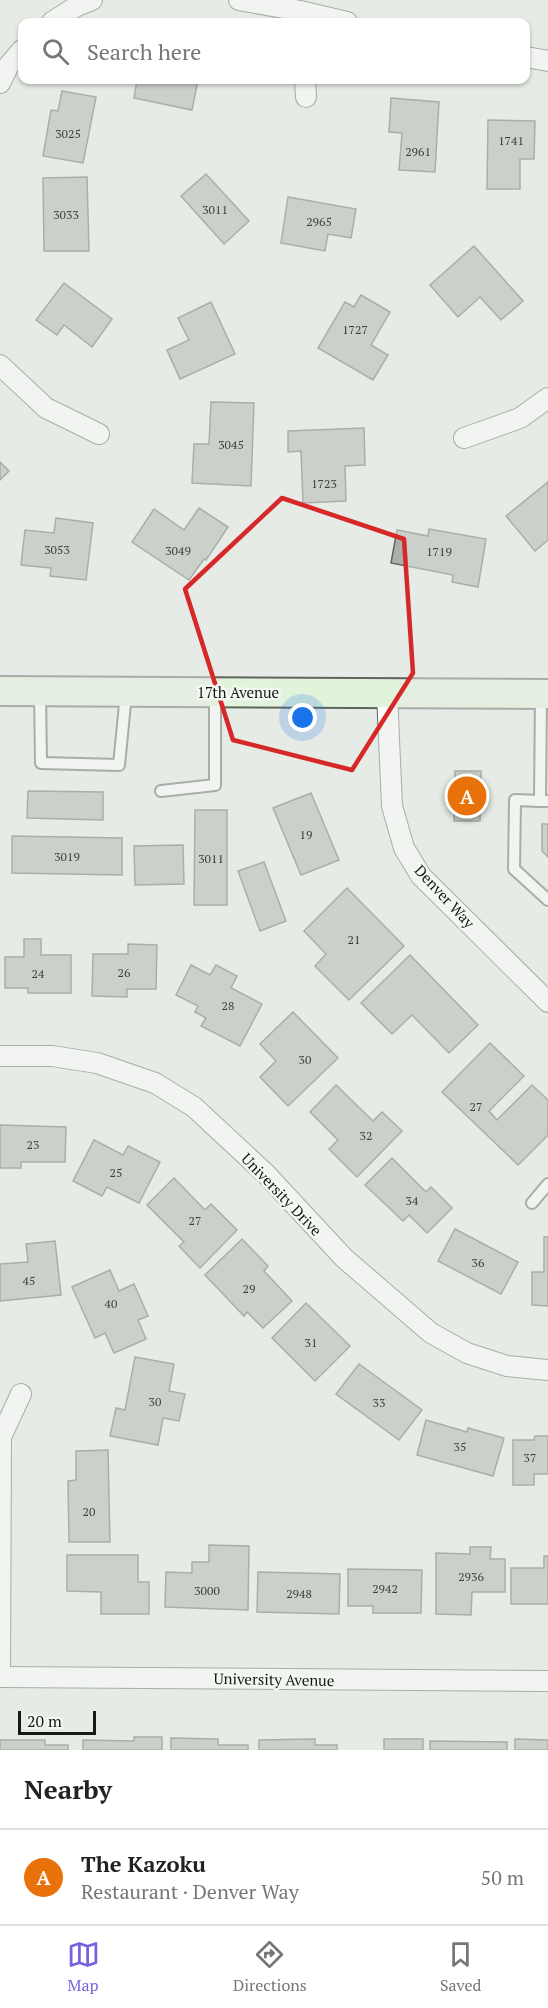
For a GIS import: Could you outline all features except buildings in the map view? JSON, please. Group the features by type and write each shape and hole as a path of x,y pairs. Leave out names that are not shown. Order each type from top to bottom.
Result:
{"main road":[{"name":"17th Avenue","path":"0,691 544,694"}],"street":[{"path":"58,18 77,6 93,0"},
{"path":"239,0 330,18"},
{"path":"0,82 9,65 18,55"},
{"path":"530,58 548,62"},
{"path":"0,365 46,408 99,434"},
{"path":"464,438 520,418 548,398"},
{"name":"Denver Way","path":"387,693 392,806 404,848 421,876 548,1002"},
{"name":"University Drive","path":"0,1056 52,1056 97,1063 155,1083 194,1107 266,1174 344,1258 431,1333 467,1353 507,1366 548,1370"},
{"path":"0,1677 1,1437 21,1394"},
{"name":"University Avenue","path":"0,1677 548,1682"}],"lane":[{"path":"40,692 41,763 119,765 127,692"},
{"path":"161,791 215,785 215,692"},
{"path":"544,694 544,801 515,800 514,868 548,900"},
{"path":"532,1203 548,1184"}],"highlighted area":[{"path":"282,498 404,539 413,673 352,770 233,740 185,589"}],"place":[{"name":"The Kazoku","path":"467,796"}]}
